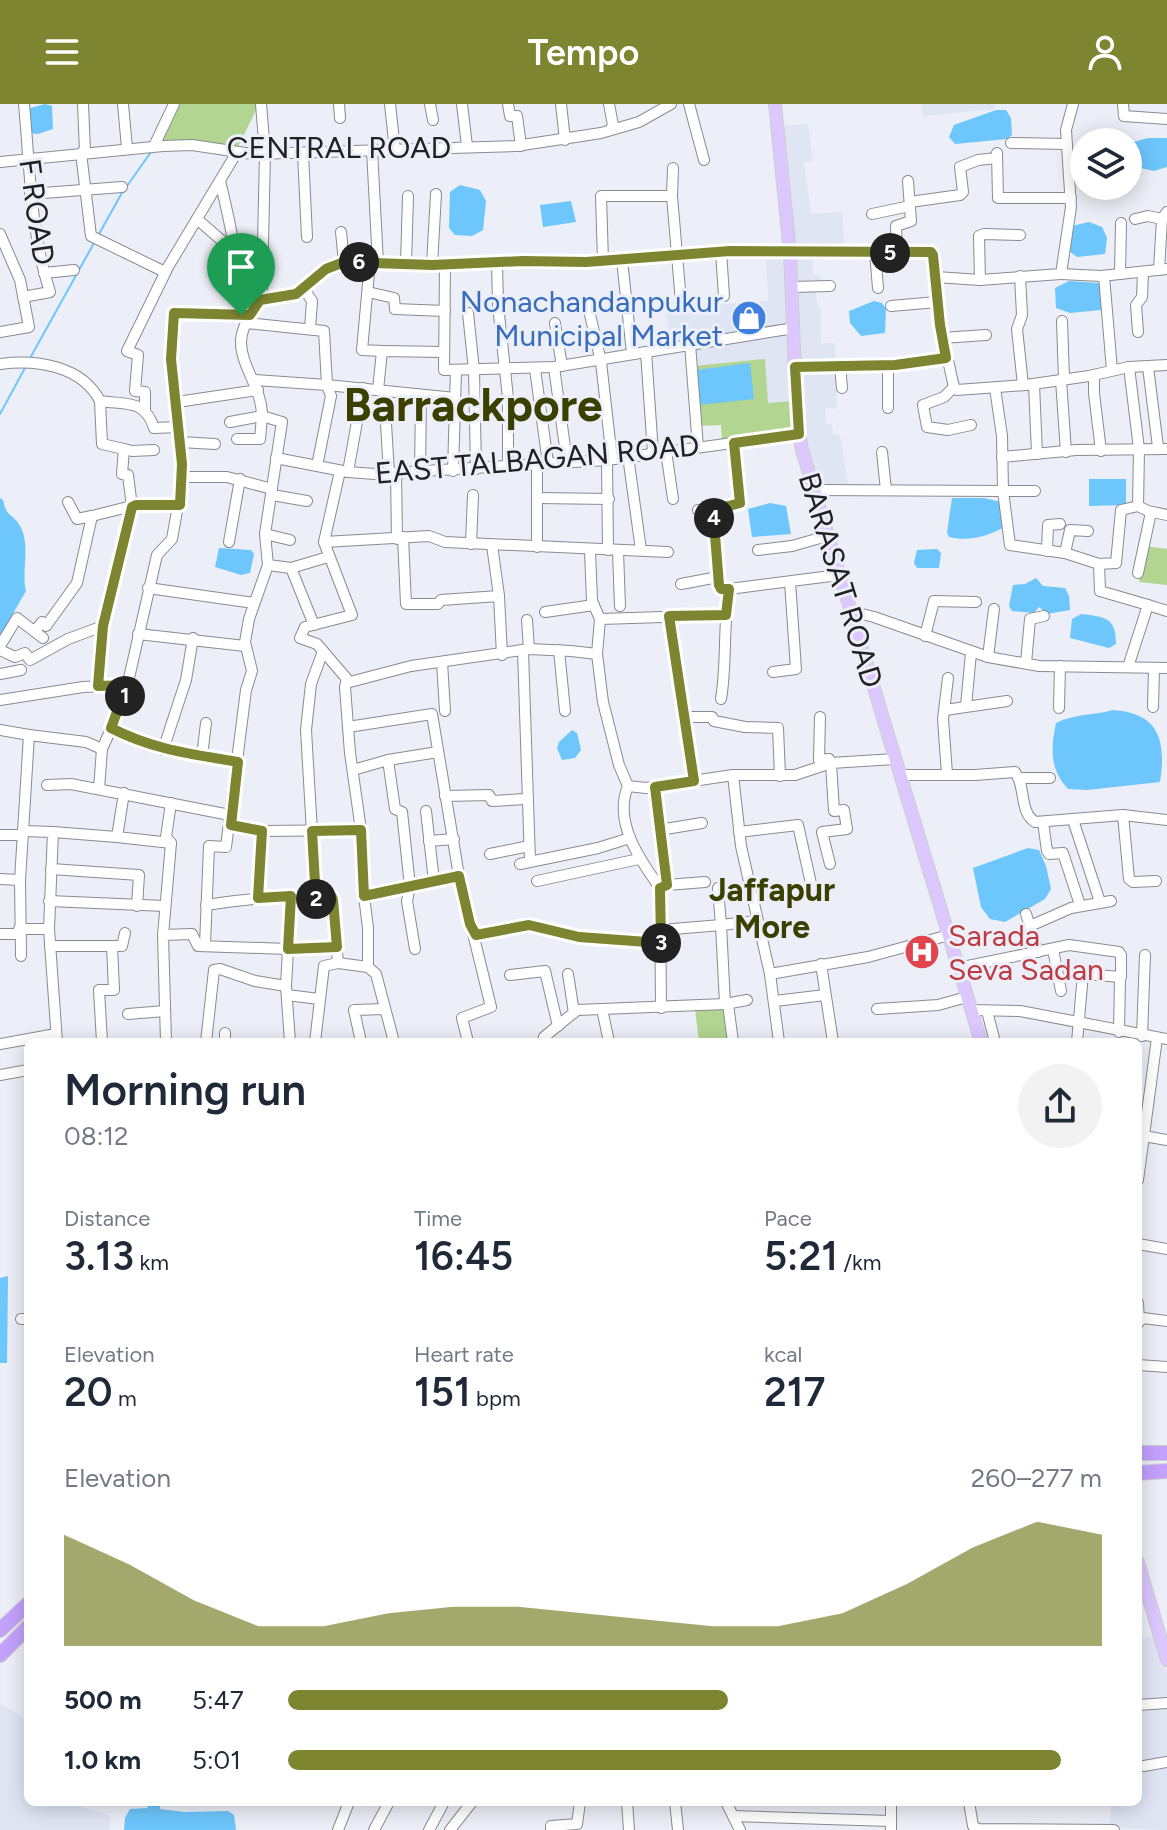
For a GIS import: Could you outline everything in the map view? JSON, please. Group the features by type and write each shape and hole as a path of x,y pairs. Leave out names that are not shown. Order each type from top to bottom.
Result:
{"highway":[{"path":"1142,1453 1167,1453"},
{"path":"1142,1462 1167,1459"},
{"path":"1142,1473 1167,1471"},
{"path":"1142,1480 1167,1479"},
{"path":"0,1630 24,1608"},
{"path":"0,1655 24,1631"}],"main road":[{"name":"BARASAT ROAD","path":"775,104 790,253 799,434 813,490 980,1038"},
{"path":"1142,1574 1163,1634 1167,1660"}],"street":[{"name":"F ROAD","path":"23,297 50,292 30,194 24,104"},
{"path":"83,104 84,189 91,236 165,272"},
{"path":"123,104 127,148"},
{"path":"246,318 260,300 265,153 261,104"},
{"path":"339,104 340,118"},
{"path":"390,104 395,150"},
{"path":"430,104 433,120"},
{"path":"462,104 467,146"},
{"path":"508,104 510,116 517,116 521,146"},
{"path":"561,104 565,140"},
{"path":"609,104 613,125 610,130"},
{"name":"CENTRAL ROAD","path":"0,162 154,146 192,145 265,153 521,146 565,140 639,122 671,104"},
{"path":"689,104 704,160"},
{"path":"1070,187 1066,130 1073,104"},
{"path":"1123,104 1124,116 1167,119"},
{"path":"154,146 171,107"},
{"path":"1011,143 1066,144"},
{"path":"372,150 374,262 362,350 444,352"},
{"path":"145,410 145,392 135,391 134,385 138,355 127,351 165,272 237,152"},
{"path":"303,153 307,237"},
{"path":"872,214 962,194 960,167 997,155 998,198 1070,198"},
{"path":"673,168 672,196 681,302"},
{"path":"220,181 246,318 242,348 256,385 262,416 260,439 237,439"},
{"path":"897,253 896,226 911,221 908,181"},
{"path":"30,194 122,187"},
{"path":"432,265 436,194"},
{"path":"406,264 408,196"},
{"path":"603,261 601,196 672,196"},
{"path":"1061,274 1071,200"},
{"path":"936,277 980,280 1061,274 1104,276 1163,270 1165,215 1135,219"},
{"path":"197,219 236,253"},
{"path":"1120,274 1121,223"},
{"path":"341,232 344,262"},
{"path":"0,234 20,280 29,327 0,332"},
{"path":"980,280 979,236 1020,235"},
{"path":"260,300 296,294 326,269 344,262 445,265 603,261 721,251 933,253 946,358 954,387 962,391 1062,380 1129,367 1167,365"},
{"path":"721,251 724,296"},
{"path":"875,252 878,288"},
{"path":"622,260 632,353"},
{"path":"497,263 498,305 506,370 508,465"},
{"path":"445,265 444,370 558,367 794,328"},
{"path":"44,273 74,270"},
{"path":"1138,332 1136,305 1142,297 1143,272"},
{"path":"1020,276 1022,315 1017,329 1029,384 1037,454"},
{"path":"1104,276 1112,370"},
{"path":"792,287 830,286"},
{"path":"304,289 312,301 310,329"},
{"path":"368,292 394,298 395,309 445,311"},
{"path":"891,306 937,302"},
{"path":"588,306 599,360 610,460 609,499 620,606"},
{"path":"99,789 102,749 127,685 157,555 172,539 180,505 180,442 171,359 174,313 246,318 324,331 327,385 331,396 317,466"},
{"path":"468,313 474,370 476,469"},
{"path":"1062,321 1066,452"},
{"path":"555,323 567,462"},
{"path":"942,338 986,335"},
{"path":"690,344 698,447"},
{"path":"382,351 381,390 406,604 438,604 441,600 499,596"},
{"path":"646,352 653,453"},
{"path":"795,367 888,365 946,358"},
{"path":"0,364 29,362 76,375 94,389 100,401 102,444 132,451 154,450"},
{"path":"840,365 842,388"},
{"path":"888,365 888,408"},
{"path":"1129,367 1139,449 1138,506"},
{"path":"1002,457 1162,448 1148,367"},
{"path":"535,369 543,463 538,498 537,547"},
{"path":"453,471 456,370"},
{"path":"1094,375 1101,451"},
{"path":"177,402 256,385 327,385 455,398"},
{"path":"954,387 944,397 923,405 927,427 930,430 948,430 971,425"},
{"path":"363,388 324,542 352,615 305,627 300,638 317,644 347,679 348,727 361,830 368,967"},
{"path":"995,388 1010,545 1065,553 1099,564 1116,563 1121,510 1138,506 1167,515"},
{"path":"420,472 421,395"},
{"path":"100,401 141,407 149,414 154,428 179,427"},
{"path":"205,945 209,846 226,847 231,820 246,690 252,671 245,646 254,603 268,565 265,534 282,422 262,416 230,422"},
{"name":"EAST TALBAGAN ROAD","path":"276,458 344,472 453,471 610,460 799,434"},
{"path":"180,442 215,444"},
{"path":"698,510 713,510 740,503 734,443"},
{"path":"98,686 103,626 132,507 128,475 122,474 124,449"},
{"path":"666,451 673,499"},
{"path":"882,452 886,490"},
{"path":"628,456 641,550"},
{"path":"182,477 240,479 307,501"},
{"path":"229,542 240,479"},
{"path":"813,490 1035,491"},
{"path":"471,544 473,495"},
{"path":"538,498 609,499"},
{"path":"68,502 77,519 136,505 180,505"},
{"path":"713,510 721,589 839,575"},
{"path":"1138,573 1151,512"},
{"path":"92,516 77,583 46,626 42,622 39,634 17,618 0,648 15,657 25,653 30,660 68,639 103,626"},
{"path":"1047,551 1048,525 1060,524"},
{"path":"1065,553 1070,530 1088,531"},
{"path":"265,534 290,540"},
{"path":"324,542 429,536 445,542 471,544 668,552"},
{"path":"758,550 792,546 827,536"},
{"path":"492,545 502,655"},
{"path":"590,550 594,605 600,619 597,654 603,702 619,765 628,786 623,798 630,838 639,859 664,887"},
{"path":"268,565 291,568 328,557"},
{"path":"1099,564 1100,591 1167,611"},
{"path":"291,568 314,625"},
{"path":"681,584 718,577"},
{"path":"773,672 796,669 790,582"},
{"path":"148,588 254,603"},
{"path":"721,699 729,589"},
{"path":"925,636 934,601 976,602"},
{"path":"545,612 594,605"},
{"path":"1128,667 1148,605"},
{"path":"988,657 994,609"},
{"path":"850,611 988,657 1060,666 1167,668"},
{"path":"600,619 726,615"},
{"path":"669,616 694,781"},
{"path":"1026,663 1030,619 1044,616"},
{"path":"527,620 526,799 529,846 525,862 598,848 630,838"},
{"path":"138,634 245,646"},
{"path":"163,750 186,680 193,638"},
{"path":"346,683 387,671 526,650 597,654"},
{"path":"559,650 565,711"},
{"path":"316,900 306,730 311,684 323,651"},
{"path":"966,706 971,653"},
{"path":"442,662 445,711"},
{"path":"1059,708 1060,666"},
{"path":"1153,707 1154,668"},
{"path":"0,674 21,670"},
{"path":"947,774 945,710 948,678"},
{"path":"0,700 98,686 127,685"},
{"path":"945,710 1007,701"},
{"path":"348,727 432,714 459,876 470,924 476,935 491,1007 462,1018 467,1038"},
{"path":"683,717 712,717 714,721 745,727 778,728 780,776"},
{"path":"820,717 819,760 836,759 834,811 844,810 847,829 822,832 830,864"},
{"path":"202,756 206,723"},
{"path":"111,728 163,750 238,762"},
{"path":"0,730 86,742 102,749"},
{"path":"21,956 20,880 29,735"},
{"path":"353,770 388,760 438,752"},
{"path":"628,786 655,787 733,775 795,775 834,763 895,759"},
{"path":"388,760 395,809 402,812 410,886 407,901 415,949"},
{"path":"900,775 1015,772 1027,816 1032,821 1123,815 1167,820"},
{"path":"733,775 739,832 770,974 779,1038"},
{"path":"1019,778 1050,778"},
{"path":"47,785 71,784 171,803 262,831 361,830"},
{"path":"655,787 664,887 661,1008"},
{"path":"117,837 124,793"},
{"path":"445,796 489,795 492,801 526,799"},
{"path":"166,1038 163,935 171,843 166,837 171,803"},
{"path":"426,811 434,881"},
{"path":"1123,815 1129,879 1133,882 1156,881"},
{"path":"1030,926 1080,905 1106,901 1073,820"},
{"path":"1043,822 1047,851 1049,854 1061,852 1064,855 1080,905"},
{"path":"659,830 702,823"},
{"path":"739,832 798,825 812,888"},
{"path":"258,898 262,831"},
{"path":"53,832 49,929 56,1038"},
{"path":"0,835 53,832 171,843"},
{"path":"429,841 454,839"},
{"path":"490,854 529,846"},
{"path":"543,857 542,880 639,859"},
{"path":"51,869 139,875 137,906"},
{"path":"364,896 459,876"},
{"path":"0,879 20,880"},
{"path":"664,887 705,882"},
{"path":"718,888 732,1038"},
{"path":"206,905 258,898 291,896 316,900 332,897 338,963"},
{"path":"290,1038 286,990 291,896"},
{"path":"49,901 165,906"},
{"path":"1026,914 1038,952"},
{"path":"661,930 756,921"},
{"path":"476,935 529,925 579,937 661,943"},
{"path":"0,934 49,929"},
{"path":"50,946 122,946 125,933"},
{"path":"163,935 192,934 198,946 337,947"},
{"path":"770,974 868,957 949,935"},
{"path":"958,968 1069,945 1119,952 1120,977 1114,1035"},
{"path":"102,1038 99,990 114,990 112,946"},
{"path":"1053,949 1061,991"},
{"path":"1142,1036 1145,955"},
{"path":"315,1038 324,966 338,963 368,967 376,974 393,1038"},
{"path":"821,964 832,1038"},
{"path":"206,1038 214,970 220,969 319,999"},
{"path":"510,975 545,971 558,1026"},
{"path":"568,974 574,1013"},
{"path":"1078,1038 1084,974 1120,977"},
{"path":"775,1001 825,995"},
{"path":"545,1038 577,1010 661,1008 747,1000"},
{"path":"877,1009 969,1004 987,1011 1020,1011 1080,1023 1114,1035 1162,1039 1142,1151"},
{"path":"360,1038 354,1010 385,1009"},
{"path":"602,1009 608,1038"},
{"path":"128,1014 165,1011"},
{"path":"987,1011 994,1038"},
{"path":"0,1044 24,1041"},
{"path":"0,1075 24,1071"},
{"path":"1144,1136 1167,1140"},
{"path":"1142,1245 1167,1249"},
{"path":"1142,1319 1167,1321"},
{"path":"1142,1365 1167,1367"},
{"path":"1142,1705 1167,1703"},
{"path":"1144,1766 1167,1762"},
{"path":"338,1830 347,1806"},
{"path":"374,1830 387,1806"},
{"path":"429,1830 442,1806"},
{"path":"450,1830 469,1806"},
{"path":"551,1830 551,1826 577,1824 579,1806"},
{"path":"627,1806 629,1830"},
{"path":"675,1806 678,1830"},
{"path":"728,1806 740,1830"},
{"path":"970,1806 973,1826 978,1829 1114,1830"},
{"path":"733,1816 891,1826"}],"shaded area":[{"path":"921,104 995,104 995,109 923,116"},
{"path":"808,124 813,161 804,162 811,214 842,212 845,252 794,252 781,126"},
{"path":"792,254 813,254 813,275 820,275 821,286 815,287 818,308 821,308 821,343 835,343 837,409 825,408 826,424 832,424 833,435 840,435 849,489 815,488 804,448"},
{"path":"766,255 788,256 793,401 768,404 694,366 692,346 671,344 665,308 768,301"},
{"path":"1156,1636 1167,1673 1167,1830 1109,1828 1111,1806 1142,1806 1142,1639"},
{"path":"0,1704 24,1717 24,1806 81,1806 110,1816 109,1830 0,1830"}],"green space":[{"path":"176,104 259,104 237,149 158,145"},
{"path":"765,359 768,403 793,401 798,434 722,443 721,425 699,426 694,366"},
{"path":"1145,546 1167,549 1167,585 1139,582"},
{"path":"725,1005 731,1038 699,1038 695,1009"}],"water":[{"path":"45,104 52,106 53,129 38,134 29,133 27,109"},
{"path":"996,110 1006,110 1011,118 1012,135 1007,139 955,144 949,137 954,125"},
{"path":"1167,138 1167,167 1154,171 1142,168 1142,140"},
{"path":"460,185 480,190 486,201 483,230 472,236 455,235 449,228 450,192"},
{"path":"571,201 576,222 543,227 540,205"},
{"path":"1089,222 1102,227 1107,238 1105,254 1077,257 1069,251 1072,226"},
{"path":"1069,281 1098,283 1102,287 1101,310 1070,313 1056,308 1055,288"},
{"path":"874,301 882,303 886,309 885,333 861,336 850,323 849,311"},
{"path":"750,363 754,399 699,405 696,370"},
{"path":"1089,479 1126,479 1126,505 1089,506"},
{"path":"0,498 23,533 26,591 0,636"},
{"path":"952,498 984,498 1001,502 1006,526 979,537 949,537"},
{"path":"770,503 786,506 791,534 752,537 748,509"},
{"path":"219,548 251,550 254,554 250,573 241,575 215,567"},
{"path":"937,549 941,553 939,568 917,568 914,563 917,550"},
{"path":"1036,578 1043,586 1065,588 1070,610 1047,614 1039,607 1034,613 1012,611 1009,606 1013,585 1025,584"},
{"path":"1081,614 1108,620 1114,628 1116,644 1109,648 1070,638 1072,619"},
{"path":"1113,710 1140,716 1156,731 1162,753 1160,782 1087,790 1068,789 1057,773 1053,758 1056,723"},
{"path":"572,730 577,733 581,750 575,758 562,760 557,748 559,742"},
{"path":"1028,848 1039,850 1051,889 1045,899 1005,922 990,919 981,907 973,868"},
{"path":"8,1276 7,1363 0,1363 0,1278"},
{"path":"160,1806 160,1809 185,1812 228,1811 234,1815 236,1830 124,1830 130,1809"}],"waterway":[{"path":"127,186 151,152"},
{"path":"99,234 123,191"},
{"path":"29,360 94,243"},
{"path":"0,414 26,366"}],"place":[{"name":"Nonachandanpukur Municipal Market","path":"749,318"},
{"name":"Sarada Seva Sadan","path":"922,952"}],"district":[{"name":"Barrackpore","path":"473,405"},
{"name":"Jaffapur More","path":"772,908"}],"route":[{"path":"730,251 933,253 946,358 895,365 795,367 799,434 734,443 740,503 713,510 719,585 721,589 729,589 726,615 669,616 694,781 655,787 667,885 660,888 661,943 579,937 529,925 476,935 470,924 459,876 364,896 361,830 312,831 316,900 332,897 337,947 288,949 291,896 258,898 262,831 231,825 238,762 163,750 111,728 124,700 127,685 98,686 103,626 132,507 180,505 182,464 171,359 174,313 241,315 250,315 260,300 296,294 326,269 344,262 432,265 586,262 730,251"}]}
